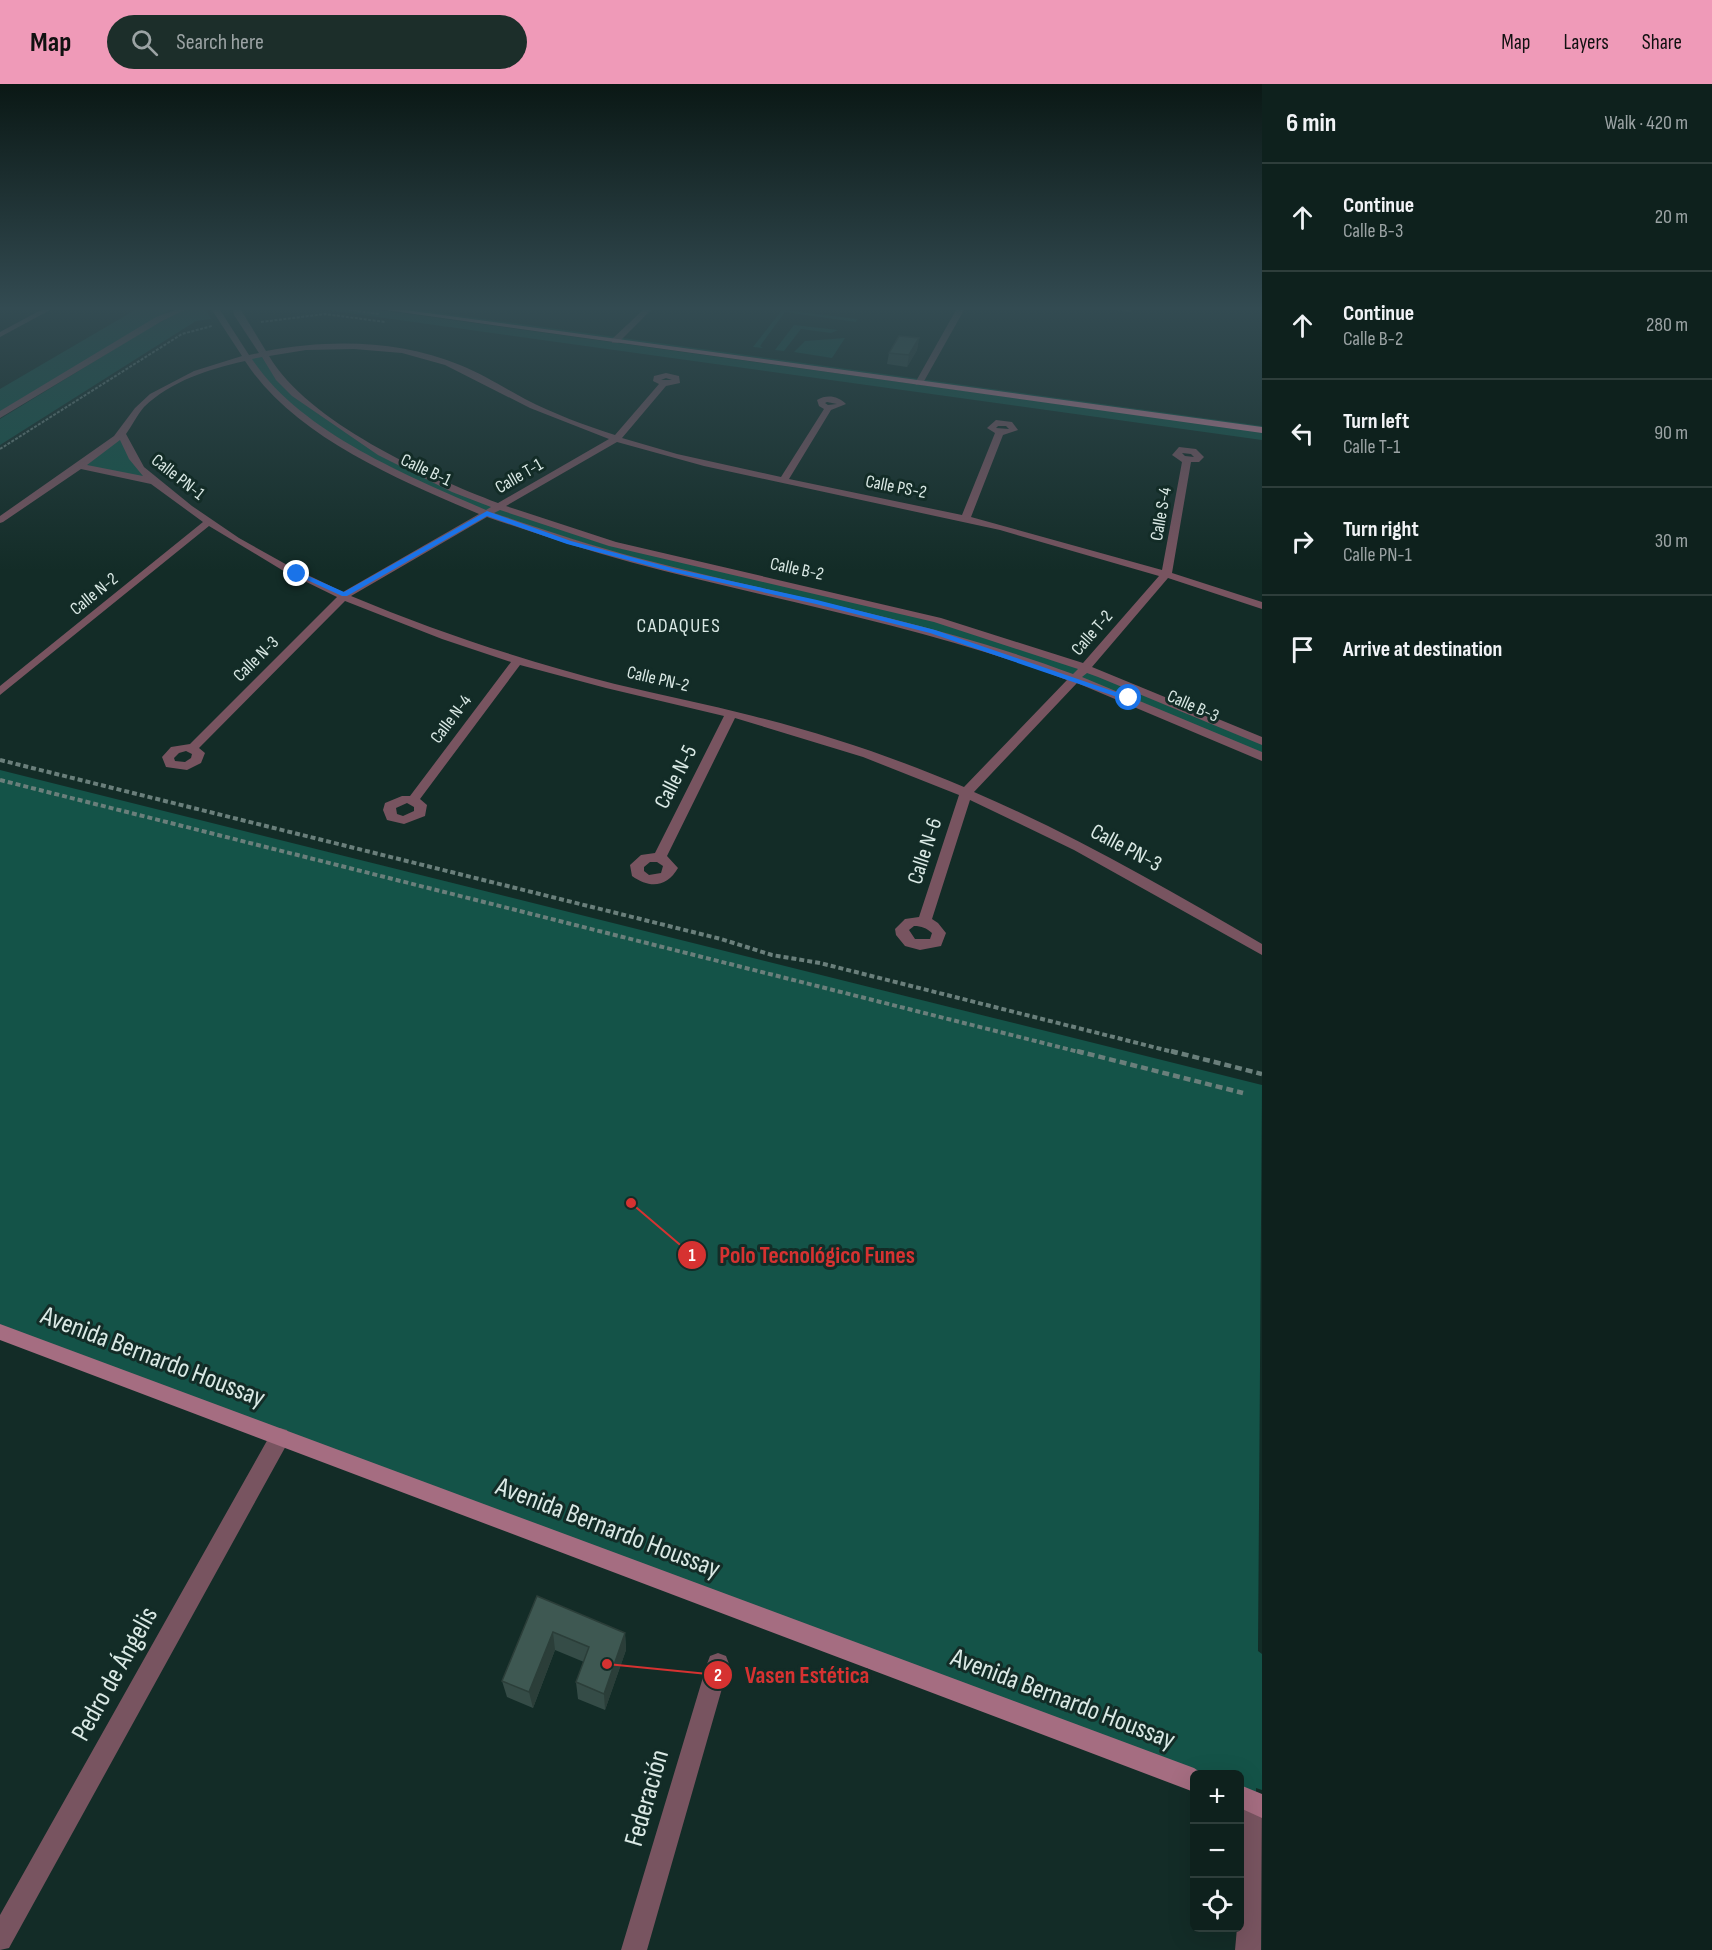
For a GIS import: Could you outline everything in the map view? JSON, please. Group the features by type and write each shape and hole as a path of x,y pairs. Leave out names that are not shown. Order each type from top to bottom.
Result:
{"main road":[{"path":"1032,397 1262,430"},
{"path":"1042,397 1262,426"},
{"name":"Avenida Bernardo Houssay","path":"0,1332 1190,1778"}],"street":[{"path":"0,415 30,397"},
{"path":"0,520 122,435 140,406 152,397"},
{"name":"Calle B-1","path":"281,397 330,435 428,491 487,513"},
{"name":"Calle B-1","path":"301,397 346,431 443,484 500,506"},
{"name":"Calle PS-2","path":"517,397 616,439 682,458 783,482 966,518 1167,573 1262,606"},
{"name":"Calle T-1","path":"345,595 616,439 652,397"},
{"path":"783,482 829,407"},
{"path":"330,435 346,431"},
{"path":"966,518 1000,432"},
{"name":"Calle PN-1","path":"122,435 127,450 138,468 208,522 297,574 345,595"},
{"name":"Calle S-4","path":"1167,573 1187,460"},
{"path":"79,466 153,481"},
{"name":"Calle B-2","path":"500,506 581,534 627,546 941,621 1086,668"},
{"name":"Calle B-2","path":"487,513 569,543 675,571 817,602 933,632 1075,678"},
{"name":"Calle N-2","path":"0,692 208,522"},
{"name":"Calle T-2","path":"966,793 1086,668 1167,573"},
{"name":"Calle PN-2","path":"345,595 448,637 518,660 610,686 806,734 888,762 966,793"},
{"name":"Calle N-3","path":"192,748 345,595"},
{"name":"Calle N-4","path":"413,800 518,660"},
{"name":"Calle B-3","path":"1086,668 1139,687 1262,741"},
{"name":"Calle B-3","path":"1075,678 1129,698 1262,757"},
{"name":"Calle N-5","path":"659,858 731,714"},
{"name":"Calle N-6","path":"924,922 966,793"},
{"name":"Calle PN-3","path":"966,793 1051,832 1140,879 1262,950"},
{"name":"Pedro de Ángelis","path":"0,1939 280,1437"},
{"name":"Federación","path":"634,1950 718,1664"},
{"path":"1248,1950 1252,1802"}],"path":[{"path":"0,449 82,397"},
{"path":"0,760 721,939 772,955 820,963 1262,1074"},
{"path":"0,780 1243,1093"}],"green space":[{"path":"0,397 30,397 0,415"},
{"path":"36,397 76,397 0,445 0,419"},
{"path":"283,397 301,397 346,431 443,484 581,534 941,621 1086,667 1262,741 1262,757 1129,698 933,632 675,571 487,513 384,468 296,411"},
{"path":"953,397 1009,397 1262,432 1262,440"},
{"path":"1023,397 1052,397 1262,426 1262,430"},
{"path":"122,435 153,481 79,466"},
{"path":"0,770 1262,1085 1258,1651 1262,1654 1262,1790 1256,1788 1256,1804 1244,1799 1244,1770 1190,1770 1190,1778 0,1332"}],"building":[{"path":"537,1596 625,1633 604,1694 576,1682 589,1647 553,1632 529,1692 502,1681"}],"place":[{"name":"Polo Tecnológico Funes","path":"631,1203"},
{"name":"Vasen Estética","path":"607,1664"}],"district":[{"name":"CADAQUES","path":"679,626"}],"route":[{"path":"297,574 345,595 487,513 569,543 675,571 817,602 933,632 1129,698"}]}
